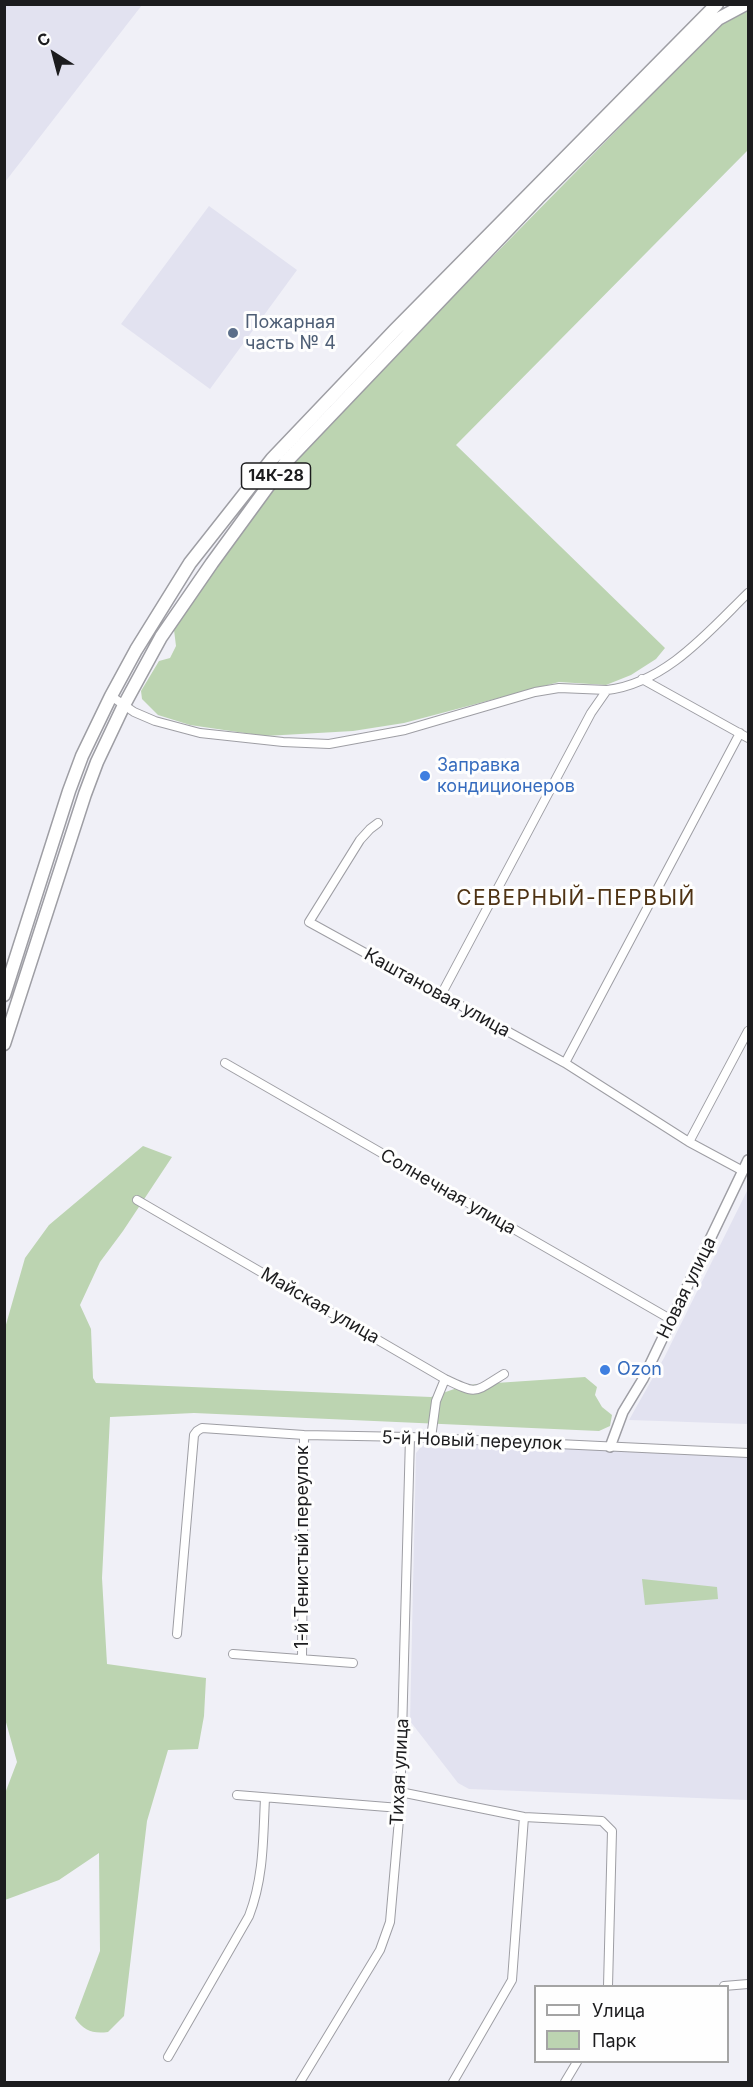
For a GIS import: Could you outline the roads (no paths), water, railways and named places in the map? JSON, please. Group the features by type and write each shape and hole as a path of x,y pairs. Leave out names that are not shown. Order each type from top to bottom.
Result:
{"main road":[{"name":"14К-28","path":"4,995 82,756 136,650 190,562 272,459 395,330 717,4"},
{"path":"718,19 732,4"},
{"path":"718,19 746,4"},
{"name":"14К-28","path":"4,1044 97,762 124,705 161,637 212,563 285,463 538,198 718,19"}],"street":[{"path":"111,696 163,725 200,734 329,744 405,730 535,692 559,688 608,690 623,688 663,669 686,652 748,593"},
{"path":"642,679 748,738"},
{"path":"441,995 591,713 608,690"},
{"path":"565,1063 740,733"},
{"name":"Каштановая улица","path":"378,823 360,840 309,922 565,1063 689,1142 743,1171"},
{"path":"689,1142 748,1031"},
{"name":"Солнечная улица","path":"225,1063 672,1320"},
{"name":"Новая улица","path":"610,1447 623,1412 643,1379 748,1160"},
{"name":"Майская улица","path":"137,1200 445,1379 469,1390 478,1391 504,1374"},
{"path":"431,1438 436,1401 445,1379"},
{"name":"5-й Новый переулок","path":"177,1634 194,1435 202,1428 304,1435 410,1437 748,1454"},
{"name":"1-й Тенистый переулок","path":"302,1659 304,1435"},
{"name":"Тихая улица","path":"300,2082 380,1950 390,1922 400,1808 410,1437"},
{"path":"232,1654 353,1663"},
{"path":"400,1792 525,1817 602,1821 612,1831 608,1985"},
{"path":"237,1796 400,1808"},
{"path":"168,2057 238,1936 253,1905 261,1876 265,1798"},
{"path":"453,2082 512,1980 525,1817"},
{"path":"729,1986 748,1984"},
{"path":"565,2082 576,2063"}],"place":[{"name":"Пожарная часть № 4","path":"233,333"},
{"name":"Заправка кондиционеров","path":"425,776"},
{"name":"Ozon","path":"605,1370"}],"district":[{"name":"СЕВЕРНЫЙ-ПЕРВЫЙ","path":"576,899"}]}
